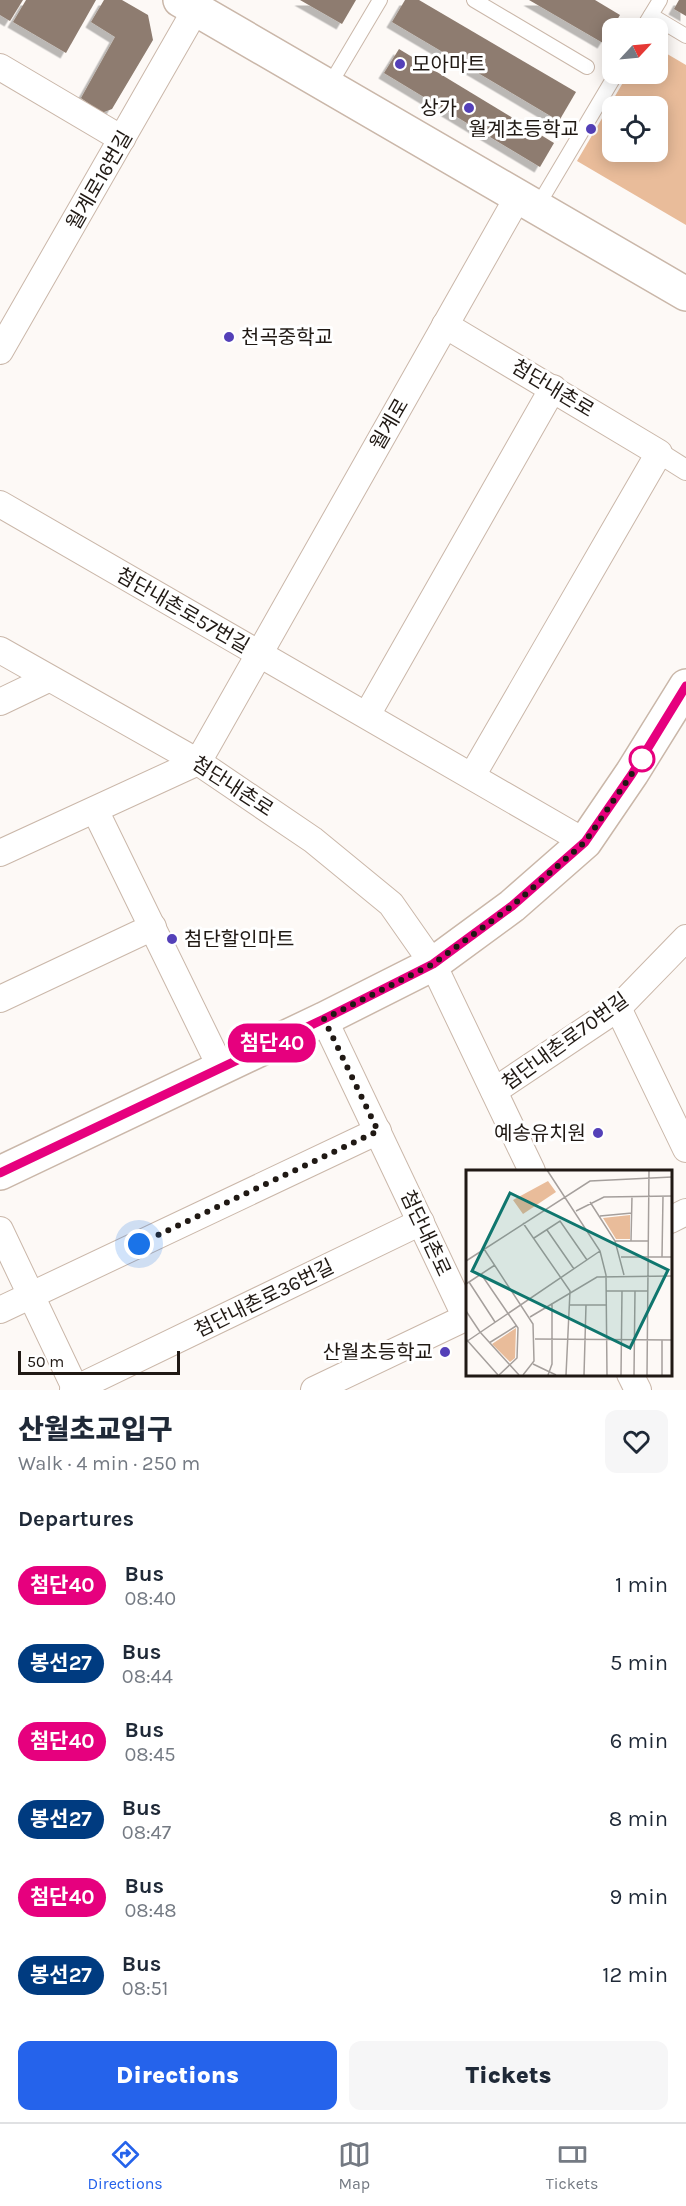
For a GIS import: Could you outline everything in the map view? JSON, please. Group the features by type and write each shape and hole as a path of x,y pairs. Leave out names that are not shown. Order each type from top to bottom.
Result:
{"street":[{"path":"188,5 686,294"},
{"name":"월계로16번길","path":"0,351 122,139 188,5"},
{"path":"4,78 122,139"},
{"name":"월계로","path":"198,762 445,325 528,201"},
{"name":"첨단내촌로","path":"445,325 659,453"},
{"path":"367,716 553,388"},
{"path":"472,776 659,453 686,470"},
{"name":"첨단내촌로57번길","path":"0,504 585,842"},
{"name":"첨단내촌로","path":"0,650 48,680 198,762 313,840 391,904 433,964 532,1170"},
{"path":"0,702 48,680"},
{"path":"0,1173 324,1019 433,964 512,906 585,842 632,774 686,686"},
{"path":"0,853 198,762"},
{"path":"95,810 221,1068"},
{"path":"0,999 153,927"},
{"name":"첨단내촌로70번길","path":"494,1091 618,1008 686,938"},
{"path":"618,1008 686,1149"},
{"name":"첨단내촌로","path":"324,1019 466,1317"},
{"path":"0,1310 378,1131"},
{"path":"671,1219 686,1212"},
{"name":"첨단내촌로36번길","path":"0,1230 75,1390 421,1222"},
{"path":"315,1390 466,1317"},
{"path":"630,1375 638,1390"}],"lane":[{"path":"328,86 380,0"},
{"path":"474,0 587,67"},
{"path":"649,18 660,0"},
{"path":"651,15 686,36"},
{"path":"528,201 609,84"}],"shaded area":[{"path":"668,54 686,65 686,225 577,161 602,118 602,162 668,162 668,96 615,96 622,84 668,84"}],"building":[{"path":"0,0 23,0 10,21 0,15"},
{"path":"26,0 96,0 66,53 13,22"},
{"path":"104,0 122,0 148,15 153,40 112,109 96,115 95,108 81,98 115,37 91,22"},
{"path":"300,0 356,0 342,24"},
{"path":"405,0 419,0 576,92 559,121 392,22"},
{"path":"529,0 595,0 620,15 618,18 602,18 602,42"},
{"path":"679,0 686,0 686,16 674,9"},
{"name":"상가","path":"399,49 554,143 540,167 384,73"}],"bus line":[{"name":"첨단40","path":"0,1173 324,1019 433,964 512,906 585,842 632,774 686,686"}],"place":[{"name":"모아마트","path":"400,64"},
{"name":"상가","path":"469,108"},
{"name":"월계초등학교","path":"591,129"},
{"name":"천곡중학교","path":"229,337"},
{"name":"첨단할인마트","path":"172,939"},
{"name":"예송유치원","path":"598,1133"},
{"name":"산월초등학교","path":"445,1352"}],"route":[{"path":"139,1244 378,1131 324,1019 433,964 512,906 585,842 642,759"}]}
